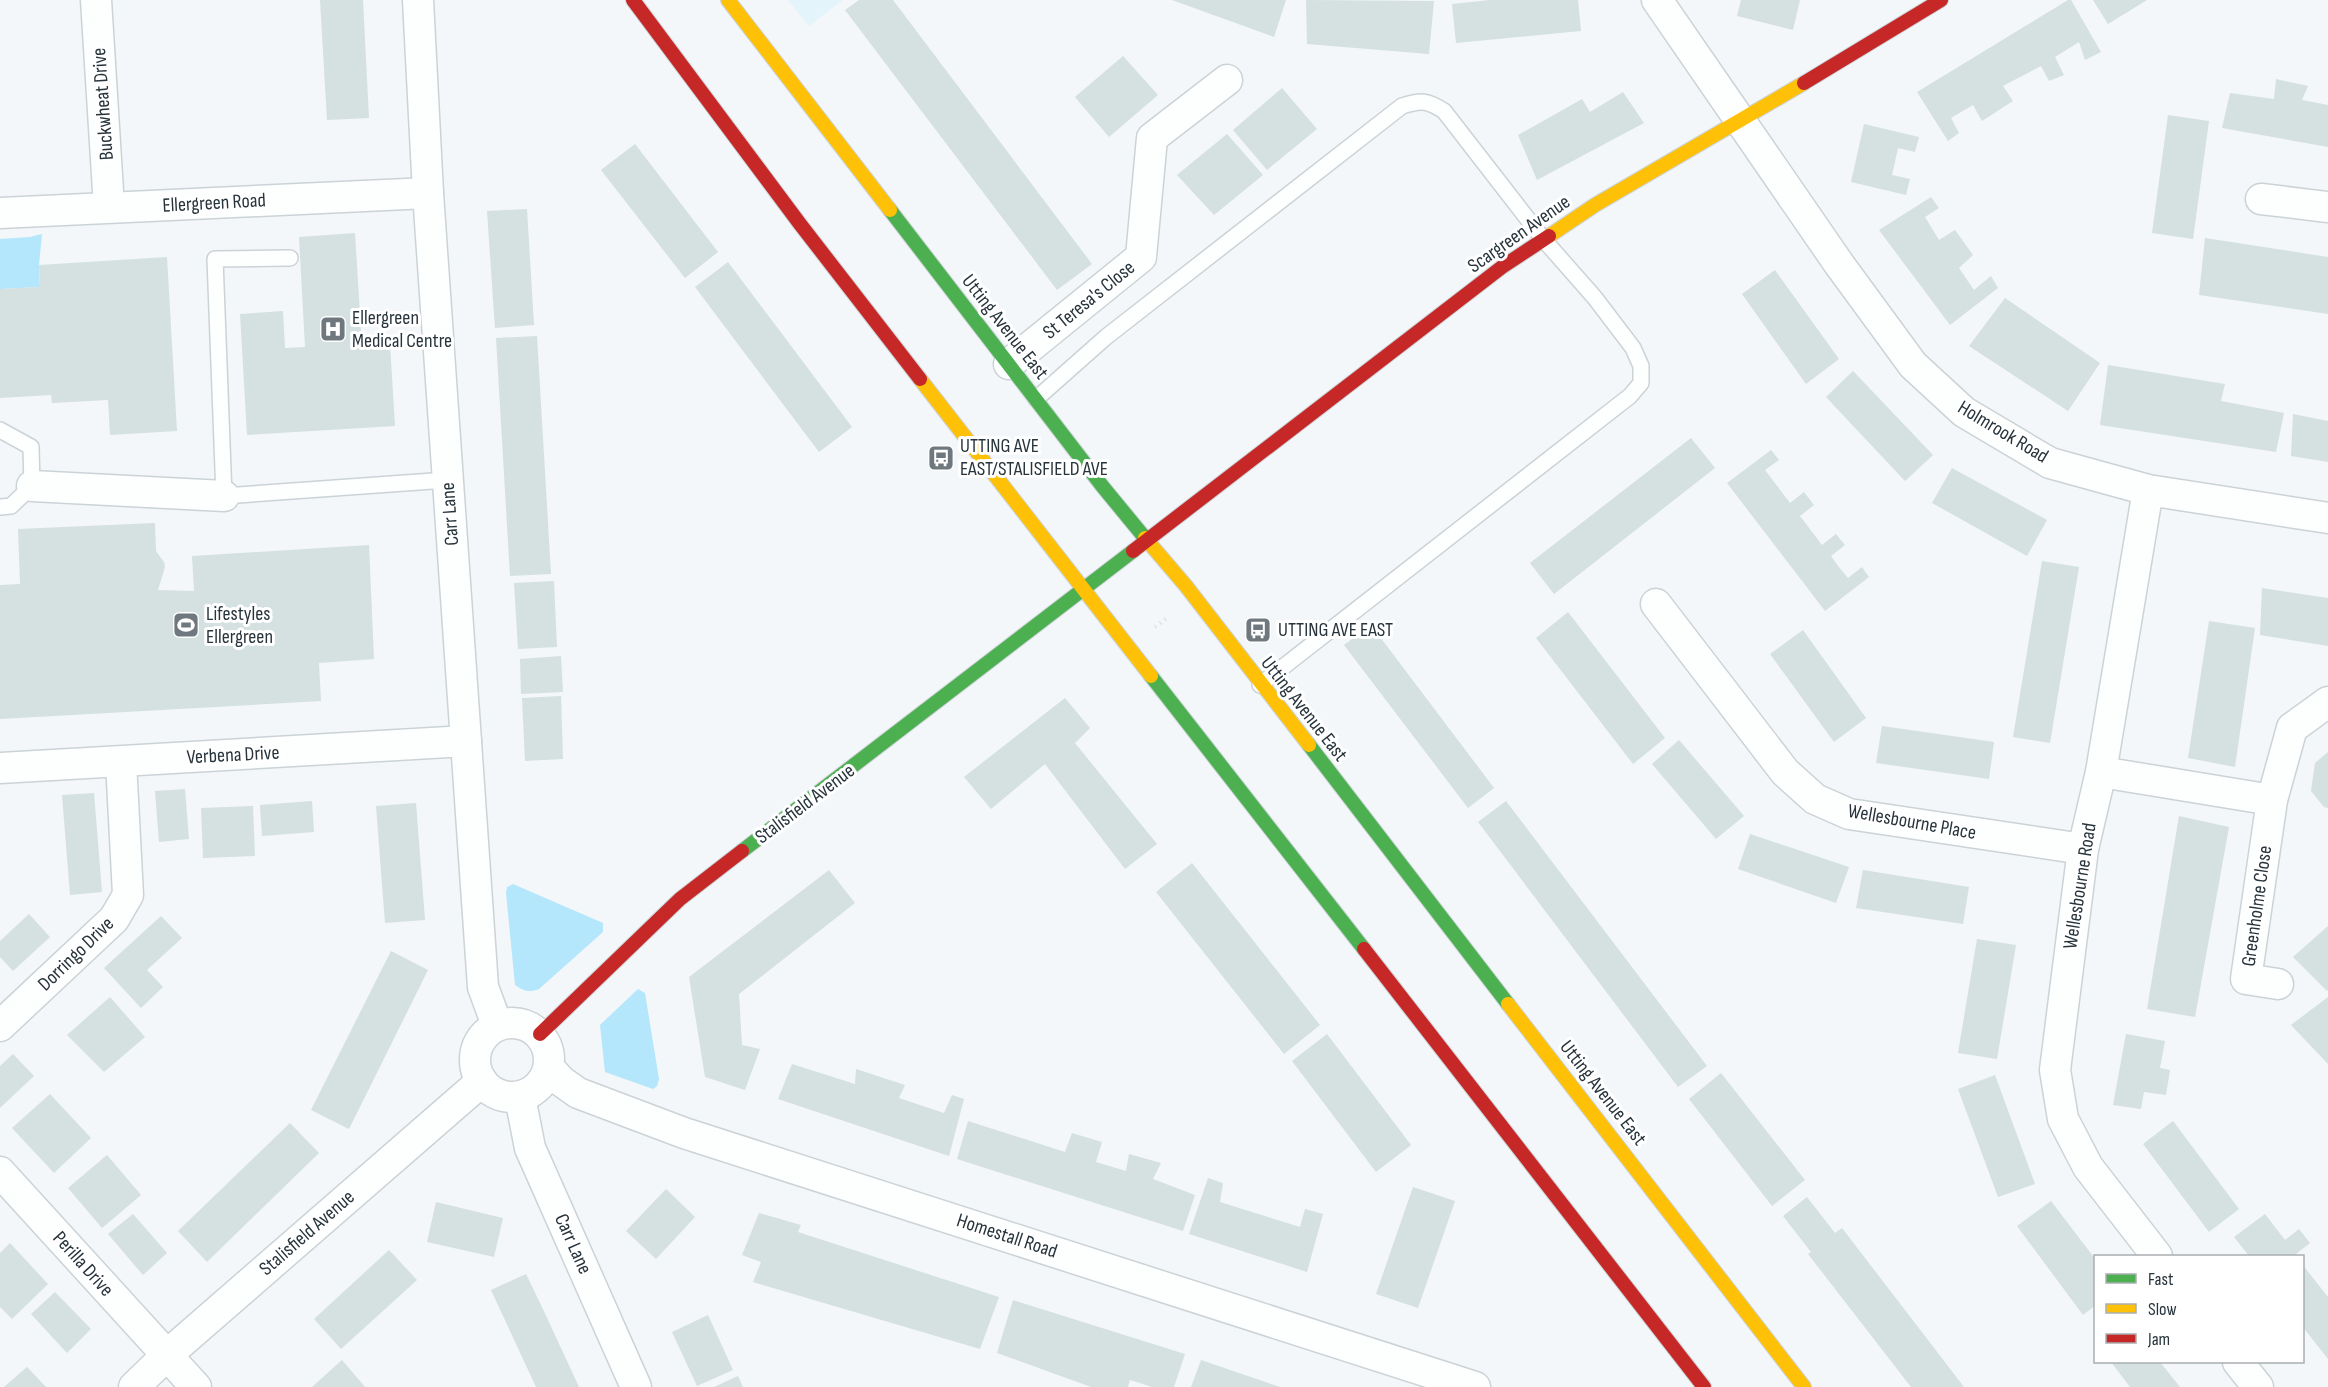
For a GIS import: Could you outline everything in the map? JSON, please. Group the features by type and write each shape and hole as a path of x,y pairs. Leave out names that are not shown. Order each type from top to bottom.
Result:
{"street":[{"name":"Buckwheat Drive","path":"96,0 109,207"},
{"name":"Carr Lane","path":"418,0 428,193 483,987 497,1025"},
{"path":"633,0 807,233 1704,1387"},
{"name":"Utting Avenue East","path":"728,0 1103,487 1186,586 1260,685 1804,1387"},
{"name":"Holmrook Road","path":"1657,0 1839,264 1913,365 1964,412 2050,463 2148,490 2328,518"},
{"name":"Scargreen Avenue","path":"1082,589 1148,541 1502,267 1594,205 1741,121 1941,0"},
{"name":"St Teresa's Close","path":"1009,364 1141,257 1152,138 1227,80"},
{"name":"Ellergreen Road","path":"0,213 428,193"},
{"path":"2261,198 2328,207"},
{"path":"32,486 224,496"},
{"name":"Wellesbourne Road","path":"2148,490 2101,772 2083,849 2055,1070 2063,1119 2088,1167 2155,1255"},
{"name":"Stalisfield Avenue","path":"540,1034 680,899 1082,589"},
{"name":"Wellesbourne Place","path":"1656,604 1785,772 1815,799 1849,814 2083,849"},
{"name":"Greenholme Close","path":"2278,984 2246,979 2272,800 2292,728 2328,702"},
{"name":"Verbena Drive","path":"0,768 466,741"},
{"name":"Dorringo Drive","path":"0,1026 114,920 128,895 121,762"},
{"path":"2101,772 2272,800"},
{"path":"508,1022 520,1023 540,1034 546,1044 550,1056 549,1068 539,1086 530,1093 520,1097 498,1095 482,1081 476,1069 475,1056 482,1038 497,1025 508,1022"},
{"name":"Homestall Road","path":"549,1068 561,1081 578,1093 684,1133 1475,1387"},
{"name":"Stalisfield Avenue","path":"134,1387 167,1355 482,1081"},
{"name":"Carr Lane","path":"520,1097 530,1148 636,1387"},
{"name":"Perilla Drive","path":"0,1172 196,1387"},
{"path":"2239,1363 2258,1387"}],"lane":[{"path":"1036,399 1106,338 1402,106 1416,102 1430,102 1444,111 1544,240 1595,298 1633,348 1641,366 1641,383 1630,396 1260,685"},
{"path":"290,258 215,259 224,496 447,480"},
{"path":"0,430 31,447 32,486 11,506 0,507"}],"path":[{"path":"1127,646 1167,618 1159,606 1186,586"}],"shaded area":[{"path":"788,0 843,0 809,26"},
{"path":"42,234 39,265 40,287 0,289 0,239"},
{"path":"513,884 603,923 603,932 539,989 532,991 523,990 515,985 506,893 507,887"},
{"path":"638,989 645,993 659,1079 657,1086 653,1089 605,1072 600,1025"}],"building":[{"path":"320,0 363,0 369,118 327,120"},
{"path":"859,0 893,0 1092,264 1057,290 845,10"},
{"path":"1172,0 1286,0 1274,37"},
{"path":"1306,0 1434,1 1429,54 1307,44"},
{"path":"1490,0 1578,0 1581,31 1456,43 1452,4"},
{"path":"1741,0 1800,0 1793,30 1737,16"},
{"path":"2071,0 2101,52 2085,60 2079,42 2055,57 2064,75 2049,81 2041,66 2003,86 2013,101 1982,121 1973,105 1951,118 1959,133 1948,141 1917,92"},
{"path":"2093,0 2147,0 2108,24"},
{"path":"1123,56 1158,95 1109,137 1075,97"},
{"path":"2276,79 2308,86 2302,100 2328,105 2328,147 2222,128 2230,93 2274,99"},
{"path":"1282,88 1317,129 1267,170 1233,130"},
{"path":"1623,92 1644,123 1537,180 1518,135 1582,99 1590,112"},
{"path":"2168,115 2209,121 2193,239 2152,233"},
{"path":"1864,124 1919,137 1915,152 1898,148 1892,175 1910,179 1906,195 1851,182"},
{"path":"1227,134 1263,175 1214,215 1177,175"},
{"path":"635,144 718,252 685,278 601,170"},
{"path":"1931,197 1939,208 1925,217 1939,240 1955,230 1973,255 1959,268 1974,290 1991,276 1998,288 1950,325 1879,230"},
{"path":"527,209 534,325 495,328 487,211"},
{"name":"Ellergreen Medical Centre","path":"355,233 362,346 390,344 395,426 247,435 240,314 283,311 285,348 305,347 299,237"},
{"path":"2205,238 2328,257 2328,314 2199,295"},
{"path":"167,257 177,431 110,435 108,400 52,403 51,395 0,398 0,289 40,287 39,265"},
{"path":"728,262 852,427 819,452 695,287"},
{"path":"1775,270 1839,359 1806,384 1742,294"},
{"path":"2005,298 2100,363 2068,411 1969,346"},
{"path":"537,336 551,574 510,576 496,338"},
{"path":"2108,365 2225,384 2221,401 2284,413 2276,452 2100,425"},
{"path":"1853,371 1933,455 1905,481 1826,397"},
{"path":"2293,414 2328,421 2328,462 2291,456"},
{"path":"1691,438 1715,468 1554,594 1530,563"},
{"path":"1771,450 1779,460 1765,470 1790,503 1804,492 1814,505 1800,516 1822,545 1836,534 1845,545 1831,556 1838,566 1848,578 1862,567 1869,577 1825,611 1727,483"},
{"path":"1952,468 2047,520 2027,556 1932,503"},
{"name":"Lifestyles Ellergreen","path":"155,523 156,551 165,567 158,590 194,591 192,556 369,545 374,659 319,663 321,701 0,719 0,585 20,584 18,529"},
{"path":"2042,561 2079,567 2050,743 2013,737"},
{"path":"554,581 557,647 518,649 514,583"},
{"path":"2262,588 2328,598 2328,646 2260,635"},
{"path":"1568,612 1665,738 1633,764 1536,638"},
{"path":"2209,621 2255,628 2235,767 2188,758"},
{"path":"1371,625 1494,788 1468,808 1344,645"},
{"path":"1803,630 1866,718 1834,742 1770,654"},
{"path":"561,656 563,692 521,694 520,659"},
{"path":"561,696 563,759 525,761 522,698"},
{"path":"1065,698 1090,728 1075,743 1157,844 1125,869 1045,764 991,809 964,777"},
{"path":"1882,726 1994,742 1989,779 1876,763"},
{"path":"1679,740 1744,816 1716,839 1652,764"},
{"path":"2328,752 2328,808 2324,807 2311,791 2315,763"},
{"path":"185,789 189,839 159,842 155,791"},
{"path":"94,793 102,892 70,895 62,795"},
{"path":"312,801 314,832 262,836 260,805"},
{"path":"1506,801 1707,1066 1678,1087 1478,822"},
{"path":"416,803 425,920 385,923 376,806"},
{"path":"253,806 255,856 203,858 201,808"},
{"path":"2179,816 2229,827 2195,1017 2147,1009"},
{"path":"1750,834 1849,867 1836,903 1738,869"},
{"path":"1192,863 1320,1025 1284,1054 1156,892"},
{"path":"829,870 855,903 739,994 742,1045 760,1049 745,1090 705,1077 689,977"},
{"path":"1863,870 1969,887 1963,924 1856,908"},
{"path":"29,914 50,937 13,971 0,957 0,941"},
{"path":"161,916 182,938 147,970 163,987 141,1008 104,968"},
{"path":"2328,926 2328,990 2327,991 2293,957"},
{"path":"1977,939 2016,945 1997,1059 1958,1053"},
{"path":"391,951 428,970 349,1129 311,1110"},
{"path":"110,997 145,1037 104,1072 67,1035"},
{"path":"2328,997 2328,1064 2291,1025"},
{"path":"1327,1034 1411,1145 1376,1172 1292,1061"},
{"path":"2126,1034 2165,1041 2160,1068 2170,1070 2166,1095 2144,1092 2141,1109 2113,1105"},
{"path":"13,1054 34,1076 0,1108 0,1066"},
{"path":"792,1064 855,1084 856,1069 905,1085 899,1098 944,1113 952,1095 964,1099 949,1156 778,1099"},
{"path":"1721,1073 1805,1180 1772,1206 1689,1099"},
{"path":"1995,1075 2035,1184 1998,1197 1958,1089"},
{"path":"50,1094 91,1138 54,1173 12,1128"},
{"path":"968,1121 1065,1152 1072,1133 1102,1142 1096,1162 1126,1171 1129,1154 1161,1163 1153,1179 1195,1195 1183,1231 957,1159"},
{"path":"2173,1121 2239,1209 2209,1232 2143,1144"},
{"path":"290,1123 319,1153 207,1262 178,1231"},
{"path":"107,1155 141,1195 102,1228 68,1188"},
{"path":"1208,1178 1223,1183 1220,1202 1300,1227 1305,1209 1323,1214 1307,1272 1189,1234"},
{"path":"1413,1187 1455,1201 1418,1308 1376,1294"},
{"path":"666,1189 695,1217 656,1259 626,1231"},
{"path":"1807,1197 1835,1233 1842,1228 1964,1387 1911,1387 1808,1254 1811,1252 1783,1216"},
{"path":"2051,1201 2094,1257 2094,1307 2083,1315 2017,1226"},
{"path":"436,1202 503,1218 494,1257 427,1242"},
{"path":"759,1213 801,1225 798,1232 999,1297 980,1349 753,1282 761,1262 742,1255"},
{"path":"133,1214 167,1253 143,1275 108,1234"},
{"path":"2265,1214 2285,1240 2299,1229 2310,1243 2296,1255 2248,1255 2234,1237"},
{"path":"10,1243 48,1284 12,1319 0,1307 0,1253"},
{"path":"389,1250 417,1280 341,1349 314,1319"},
{"path":"2304,1267 2328,1297 2328,1359 2304,1329"},
{"path":"526,1274 579,1387 536,1387 491,1290"},
{"path":"55,1292 91,1329 67,1353 31,1314"},
{"path":"1013,1300 1185,1354 1174,1387 1152,1387 1130,1380 1128,1387 1091,1387 997,1353"},
{"path":"708,1315 733,1370 697,1386 672,1332"},
{"path":"342,1360 365,1387 312,1387"},
{"path":"1201,1360 1280,1387 1191,1387"},
{"path":"2112,1363 2161,1363 2180,1387 2130,1387"},
{"path":"27,1367 46,1387 4,1387"},
{"path":"738,1376 743,1387 714,1387"}],"traffic: fast":[{"path":"890,210 1103,487 1145,538"},
{"path":"742,851 1133,551"},
{"path":"1151,676 1364,949"},
{"path":"1309,745 1508,1004"}],"traffic: slow":[{"path":"728,0 890,210"},
{"path":"1549,236 1595,205 1804,83"},
{"path":"920,379 1151,676"},
{"path":"1145,538 1186,586 1309,745"},
{"path":"1508,1004 1804,1387"}],"traffic: jam":[{"path":"633,0 800,224 920,379"},
{"path":"1804,83 1941,0"},
{"path":"1133,551 1502,267 1549,236"},
{"path":"540,1034 680,899 742,851"},
{"path":"1364,949 1704,1387"}],"place":[{"name":"Ellergreen Medical Centre","path":"333,329"},
{"name":"UTTING AVE EAST/STALISFIELD AVE","path":"941,458"},
{"name":"Lifestyles Ellergreen","path":"186,625"},
{"name":"UTTING AVE EAST","path":"1258,630"}]}
